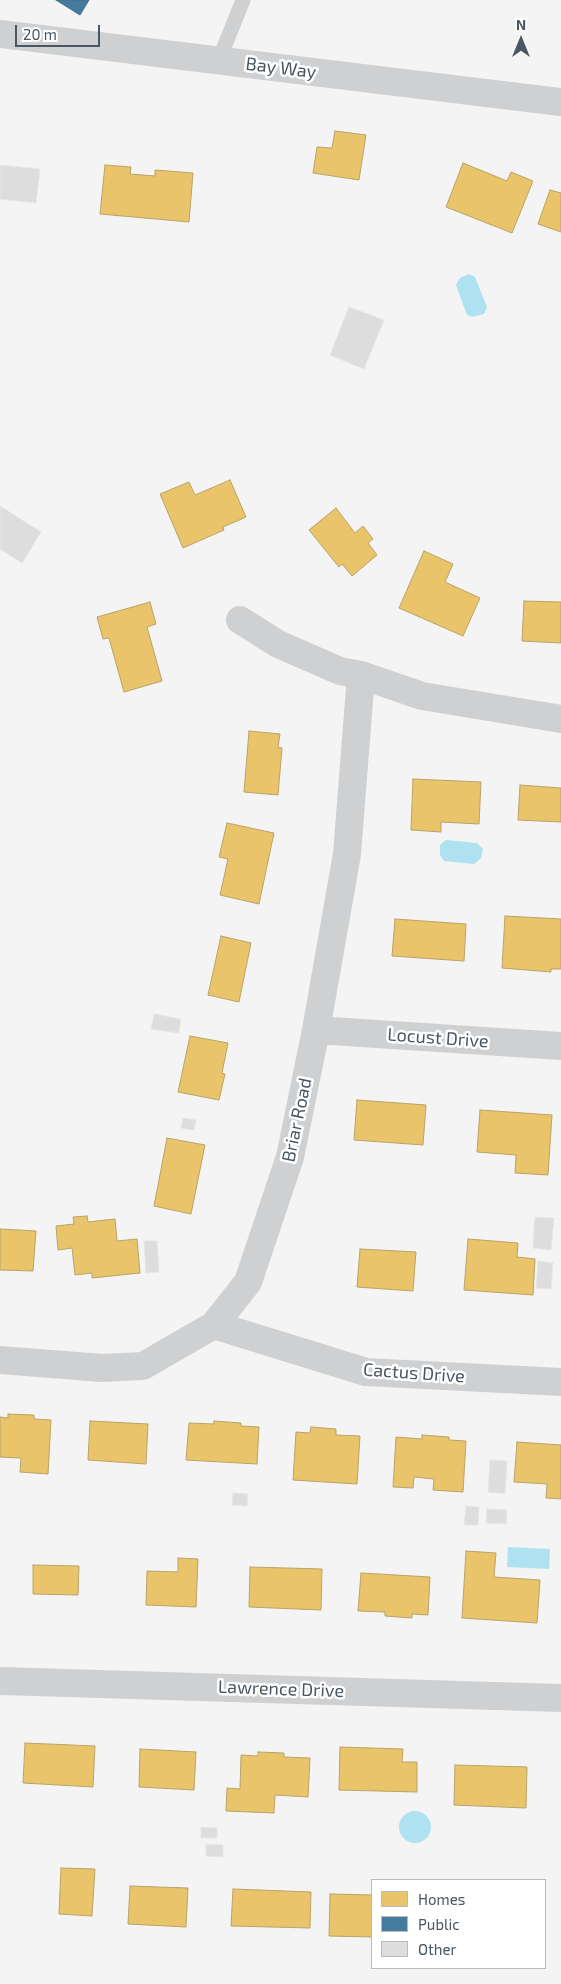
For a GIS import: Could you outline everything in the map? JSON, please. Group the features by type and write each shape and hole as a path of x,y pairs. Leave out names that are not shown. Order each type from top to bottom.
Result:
{"street":[{"name":"Bay Way","path":"0,34 561,102"},
{"path":"240,620 278,644 340,671 361,675 422,696 561,719"},
{"name":"Briar Road","path":"0,1360 102,1368 143,1366 214,1325 248,1282 290,1157 316,1030 346,854 361,675"},
{"name":"Locust Drive","path":"316,1030 561,1046"},
{"name":"Cactus Drive","path":"214,1325 366,1372 561,1382"},
{"name":"Lawrence Drive","path":"0,1681 561,1698"}],"lane":[{"path":"219,60 243,0"}],"water":[{"path":"469,274 475,277 487,307 484,314 472,317 467,315 456,285 460,278"},
{"path":"446,840 477,843 483,849 481,858 474,864 444,861 440,855 440,845"},
{"path":"508,1547 550,1549 549,1569 507,1567"},
{"path":"415,1811 421,1812 426,1816 430,1821 430,1833 426,1838 421,1842 415,1843 409,1842 404,1838 400,1833 399,1827 400,1821 404,1816 409,1812"}],"building: Homes":[{"path":"335,131 366,135 359,180 313,173 317,147 332,148"},
{"path":"463,163 507,181 511,172 533,181 512,233 446,207"},
{"path":"105,165 131,167 130,174 155,176 155,170 193,173 189,222 100,214"},
{"path":"550,190 561,193 561,232 538,224"},
{"path":"230,480 246,517 223,527 224,530 183,548 160,494 189,482 195,495"},
{"path":"336,508 355,533 363,526 373,539 368,543 377,555 352,576 342,564 339,567 309,530"},
{"path":"424,551 453,564 445,582 480,598 463,636 399,608"},
{"path":"524,601 561,602 561,643 522,641"},
{"path":"150,602 156,624 147,627 162,681 124,692 109,638 103,639 97,617"},
{"path":"249,731 280,734 278,747 282,748 278,795 244,792"},
{"path":"413,779 481,782 479,824 441,822 441,832 411,830"},
{"path":"520,785 561,788 561,822 518,820"},
{"path":"227,823 274,833 259,904 220,895 228,859 219,857"},
{"path":"505,916 561,919 561,969 551,969 551,972 502,968"},
{"path":"395,919 466,924 464,961 392,956"},
{"path":"221,936 251,943 239,1002 208,995"},
{"path":"190,1036 228,1043 222,1073 225,1074 219,1100 178,1092"},
{"path":"357,1100 426,1105 423,1145 354,1140"},
{"path":"480,1110 552,1115 548,1175 515,1173 516,1155 477,1152"},
{"path":"167,1138 205,1145 191,1214 154,1206"},
{"path":"87,1216 88,1222 115,1219 117,1241 137,1239 140,1273 92,1278 92,1273 75,1275 72,1248 58,1250 56,1226 74,1224 73,1217"},
{"path":"0,1229 36,1231 33,1271 0,1270"},
{"path":"468,1239 518,1243 517,1257 535,1259 533,1295 464,1290"},
{"path":"360,1249 416,1252 413,1291 357,1287"},
{"path":"8,1414 34,1415 34,1419 51,1420 48,1474 20,1472 21,1458 0,1457 0,1417 8,1418"},
{"path":"90,1421 148,1424 146,1464 88,1460"},
{"path":"214,1421 241,1423 241,1426 259,1427 257,1464 186,1460 189,1423 214,1424"},
{"path":"311,1427 336,1429 336,1435 360,1436 357,1484 293,1480 296,1432 310,1433"},
{"path":"422,1435 449,1437 449,1440 466,1441 463,1492 433,1490 434,1479 414,1477 413,1488 393,1487 396,1437 422,1439"},
{"path":"517,1442 561,1445 561,1499 546,1498 547,1484 514,1482"},
{"path":"466,1551 496,1553 494,1577 540,1580 537,1623 462,1618"},
{"path":"178,1558 198,1559 196,1607 146,1605 147,1571 178,1572"},
{"path":"33,1565 79,1566 78,1595 33,1594"},
{"path":"250,1567 322,1569 321,1610 249,1607"},
{"path":"361,1573 430,1577 428,1615 412,1614 412,1618 385,1616 385,1612 358,1611"},
{"path":"25,1743 95,1746 93,1787 23,1783"},
{"path":"340,1747 403,1749 402,1762 417,1762 417,1792 339,1790"},
{"path":"140,1749 196,1752 194,1790 139,1787"},
{"path":"258,1752 284,1753 284,1757 310,1758 308,1797 275,1795 274,1813 226,1811 227,1788 240,1789 241,1755 258,1756"},
{"path":"455,1765 527,1767 526,1808 454,1805"},
{"path":"61,1868 95,1869 92,1916 59,1914"},
{"path":"130,1886 188,1888 186,1927 128,1924"},
{"path":"233,1889 311,1892 310,1928 231,1926"},
{"path":"330,1894 371,1895 371,1937 329,1936"}],"building: Public":[{"path":"56,0 89,0 80,15"}],"building: Other":[{"path":"0,165 40,169 36,203 0,199"},
{"path":"349,307 384,320 364,369 330,355"},
{"path":"0,506 41,532 22,563 0,549"},
{"path":"154,1014 181,1019 179,1033 151,1029"},
{"path":"183,1118 196,1120 194,1130 181,1128"},
{"path":"535,1217 554,1218 551,1250 533,1248"},
{"path":"144,1241 157,1241 159,1272 146,1273"},
{"path":"538,1261 553,1263 551,1289 536,1288"},
{"path":"490,1460 507,1461 505,1494 488,1492"},
{"path":"233,1493 248,1494 247,1506 232,1505"},
{"path":"466,1506 479,1507 478,1525 464,1525"},
{"path":"487,1509 507,1510 506,1524 486,1523"},
{"path":"201,1827 217,1828 217,1838 201,1838"},
{"path":"206,1844 223,1845 223,1857 206,1856"}]}
